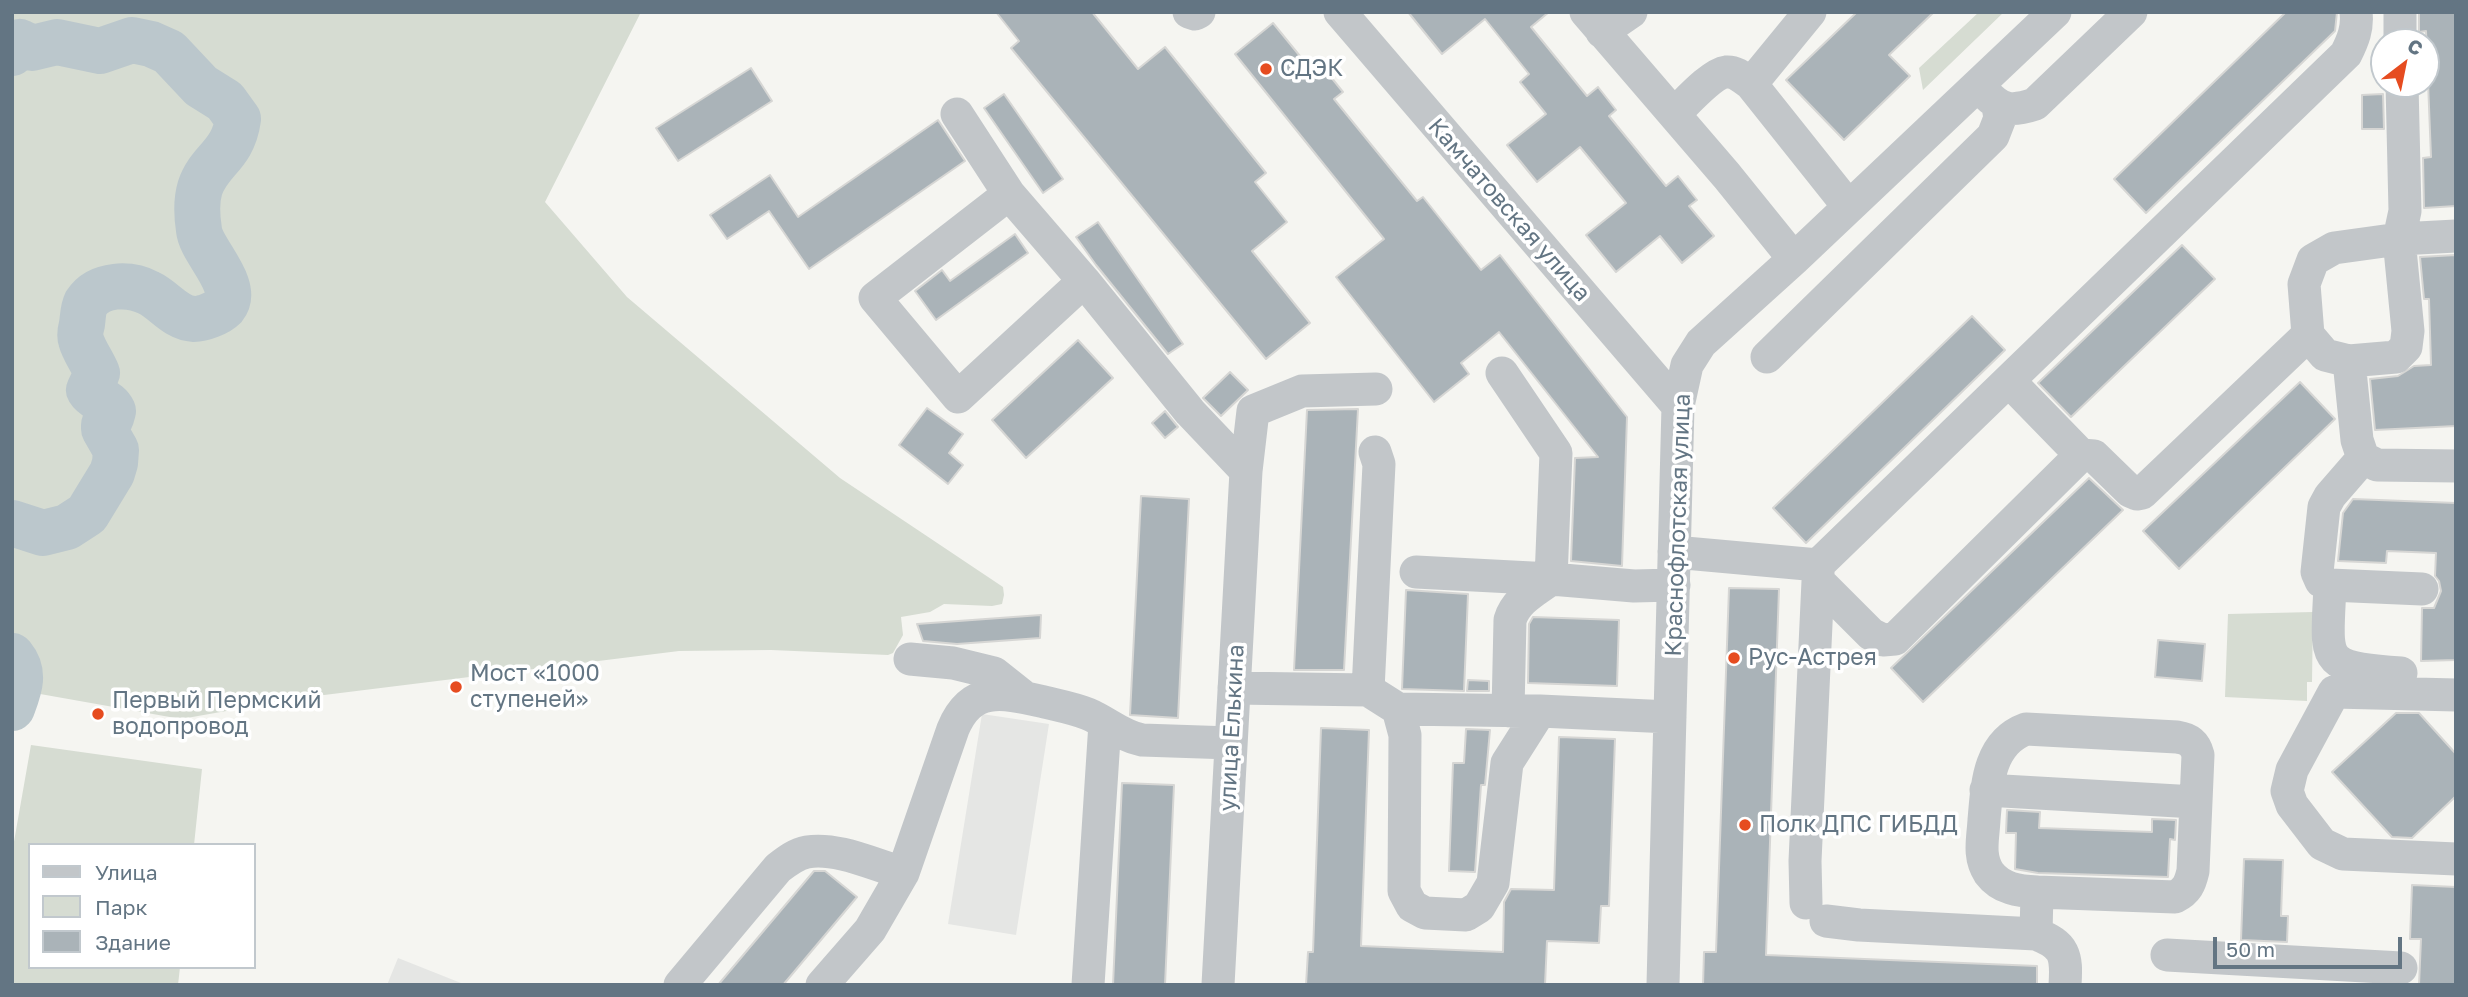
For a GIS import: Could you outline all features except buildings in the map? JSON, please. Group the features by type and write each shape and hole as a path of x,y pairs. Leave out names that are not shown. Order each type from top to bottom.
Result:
{"street":[{"path":"1189,12 1199,12"},
{"name":"Камчатовская улица","path":"1340,12 1678,406"},
{"path":"1631,12 1594,22 1727,176 1794,260"},
{"path":"1751,84 1810,12"},
{"name":"Краснофлотская улица","path":"1663,985 1678,406 1687,365 1701,344 1849,207 1988,96 2055,12"},
{"path":"1988,96 2017,110 2035,104 2131,12"},
{"path":"2065,985 2067,961 2055,942 2036,934 1859,925 1816,912 1805,861 1818,573 2009,381 2346,54 2354,39 2356,12"},
{"path":"1674,114 1715,76 1727,72 1740,75 1751,84 1849,207"},
{"path":"1767,357 1993,136 2000,118 1988,96"},
{"path":"2402,98 2405,211 2399,239 2409,331 2406,347 2396,357 2349,361 2325,355 2308,335 2304,284 2313,260 2334,248 2399,239 2456,236"},
{"path":"957,114 1009,194 1084,281 1190,412 1247,471"},
{"path":"1009,194 875,298 958,397 1084,281"},
{"path":"2009,381 2081,455 2094,456 2130,491 2137,494 2142,493 2308,335"},
{"path":"2349,361 2357,440 2363,458 2377,465 2456,466"},
{"path":"1502,373 1556,453 1551,579 1513,609 1510,620 1508,711"},
{"name":"улица Елькина","path":"1218,985 1247,471 1253,411 1302,391 1376,390"},
{"path":"1368,690 1379,464 1375,452"},
{"path":"1674,552 1818,573 1871,634 1883,640 1895,639 2081,455"},
{"path":"2363,458 2330,496 2324,507 2317,572 2321,581 2330,585 2423,589"},
{"path":"1416,572 1634,586 1674,585"},
{"path":"2330,585 2328,644 2333,656 2345,666 2359,670 2456,676"},
{"path":"910,659 953,663 994,673 1025,697"},
{"path":"1234,688 1368,690 1398,709 1540,711 1670,717"},
{"path":"2456,695 2334,692 2292,770 2287,791 2292,805 2322,844 2343,854 2456,859"},
{"path":"822,985 870,930 903,873 953,729 963,709 973,701 992,694 1025,697 1075,709 1129,738 1231,743"},
{"path":"1398,709 1405,735 1404,891 1412,906 1425,913 1466,915 1479,907 1493,883 1507,763 1540,711"},
{"path":"1088,985 1105,723"},
{"path":"2026,729 2188,739 2196,747 2198,755 2195,802 2193,871 2190,884 2183,893 2175,897 2017,891 1990,875 1981,857 1986,790 1993,762 2013,733 2026,729"},
{"path":"1986,790 2195,802"},
{"path":"680,985 778,868 796,856 806,852 837,854 903,873"},
{"path":"2036,934 2037,892"},
{"path":"2167,955 2302,974 2401,968"}],"shaded area":[{"path":"982,714 1049,724 1016,935 948,924"},
{"path":"398,958 466,985 387,985"}],"green space":[{"path":"12,12 641,12 545,202 627,297 840,478 1003,587 1002,604 944,604 930,612 901,617 903,635 893,653 888,655 771,650 679,651 300,698 181,719 12,689"},
{"path":"1979,12 2004,12 1923,90 1919,68"},
{"path":"2313,612 2312,682 2307,682 2307,701 2225,697 2228,614"},
{"path":"31,745 202,769 194,843 28,843 28,969 180,969 178,985 12,985 12,853"}],"waterway":[{"path":"12,53 14,45 20,42 32,48 57,42 100,51 132,40 151,44 169,52 201,86 225,101 238,119 226,150 204,179 197,204 201,238 228,289 228,299 224,307 210,315 194,319 181,316 154,296 133,288 107,288 92,296 84,308 80,336 97,373 89,390 113,411 111,418 104,425 116,450 112,473 87,514 67,527 43,533 12,523"},
{"path":"12,656 20,675 12,708"}],"place":[{"name":"СДЭК","path":"1266,69"},
{"name":"Рус-Астрея","path":"1734,658"},
{"name":"Мост «1000 ступеней»","path":"456,687"},
{"name":"Первый Пермский водопровод","path":"98,714"},
{"name":"Полк ДПС ГИБДД","path":"1745,825"}]}
